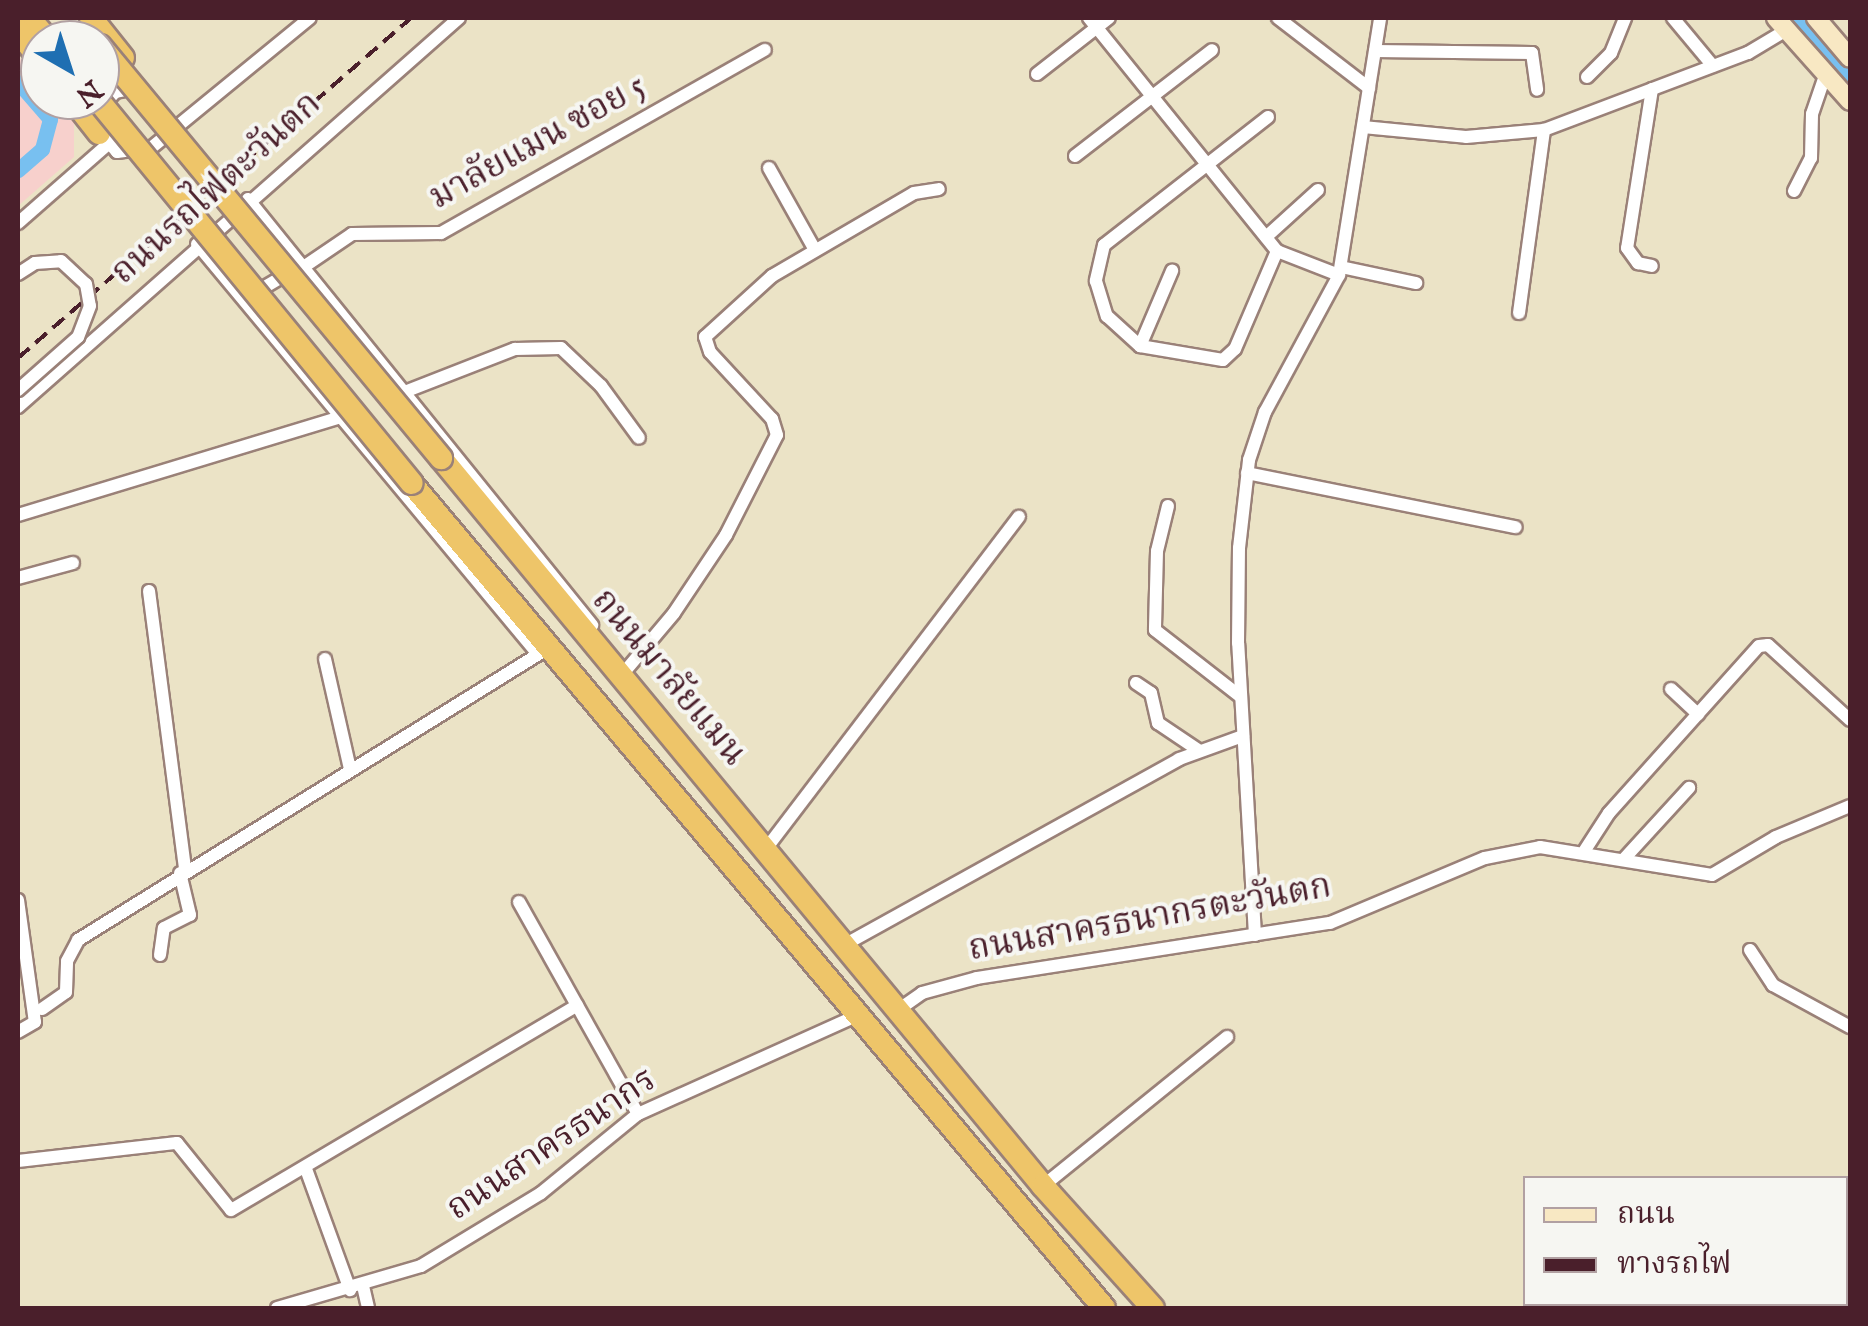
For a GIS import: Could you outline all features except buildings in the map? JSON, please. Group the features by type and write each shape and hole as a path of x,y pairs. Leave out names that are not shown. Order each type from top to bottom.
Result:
{"highway":[{"path":"91,18 177,126"},
{"name":"ถนนมาลัยแมน","path":"120,70 1043,1186 1153,1308"},
{"path":"88,120 103,139"},
{"name":"ถนนมาลัยแมน","path":"114,120 412,482 544,650 1104,1308"}],"street":[{"path":"147,90 124,88 107,98 98,114 103,139 128,155 151,148 310,18"},
{"name":"ถนนรถไฟตะวันตก","path":"18,407 197,244 459,18"},
{"path":"1037,74 1093,23 1110,18"},
{"path":"1278,18 1369,88"},
{"path":"1255,935 1241,697 1239,548 1248,474 1266,412 1340,271 1380,18"},
{"path":"1588,77 1611,53 1625,18"},
{"path":"1673,18 1713,66"},
{"path":"1816,18 1850,58"},
{"path":"1093,23 1278,250 1340,271 1416,283"},
{"path":"1363,127 1466,138 1544,130 1713,66 1782,23 1850,102"},
{"name":"มาลัยแมน ซอย 5","path":"239,296 264,292 301,261 352,234 441,234 764,50"},
{"path":"1075,156 1212,50"},
{"path":"1375,51 1532,53 1537,90"},
{"path":"1794,191 1811,158 1812,114 1826,73"},
{"path":"1652,89 1627,248 1638,263 1652,266"},
{"path":"1268,117 1104,245 1095,263 1107,316 1140,346 1222,360 1235,350 1278,250"},
{"path":"1519,313 1544,130"},
{"path":"18,223 103,139"},
{"path":"769,168 815,250"},
{"path":"248,200 575,601 617,672 674,614 726,535 776,435 772,420 710,352 704,337 763,282 914,193 939,189"},
{"path":"1266,237 1318,190"},
{"path":"42,1009 66,992 67,961 78,940 544,650 338,418 197,244"},
{"path":"18,274 35,263 61,262 86,284 90,306 78,336 18,390"},
{"path":"1140,346 1172,272"},
{"path":"407,392 515,349 562,348 601,386 639,438"},
{"path":"18,515 338,418"},
{"path":"1248,474 1516,527"},
{"path":"1168,506 1157,550 1154,630 1241,697"},
{"path":"764,850 1018,517"},
{"path":"18,578 73,563"},
{"path":"150,591 190,915 164,928 160,955"},
{"path":"1585,850 1609,813 1763,644 1850,720"},
{"path":"325,659 350,769"},
{"path":"1136,684 1151,693 1158,724 1198,750"},
{"path":"1671,689 1698,714"},
{"path":"844,945 1198,750 1243,736"},
{"path":"1623,860 1689,788"},
{"name":"ถนนสาครธนากรตะวันตก","path":"898,1010 922,993 978,978 1354,916 1485,858 1540,847 1585,850 1712,875 1776,837 1850,806"},
{"path":"18,900 34,1022 18,1032"},
{"path":"519,902 638,1114"},
{"path":"1750,950 1773,985 1850,1027"},
{"path":"18,1161 177,1142 231,1210 306,1170 577,1005"},
{"name":"ถนนสาครธนากร","path":"277,1308 357,1288 422,1266 503,1218 638,1114 856,1016"},
{"path":"1043,1186 1226,1037"},
{"path":"306,1170 368,1308"}],"shaded area":[{"path":"18,56 20,120 73,120 74,157 18,206"}],"waterway":[{"path":"1796,18 1850,80"},
{"path":"18,82 50,119 42,149 18,170"}],"railway":[{"path":"18,358 411,18"}]}
